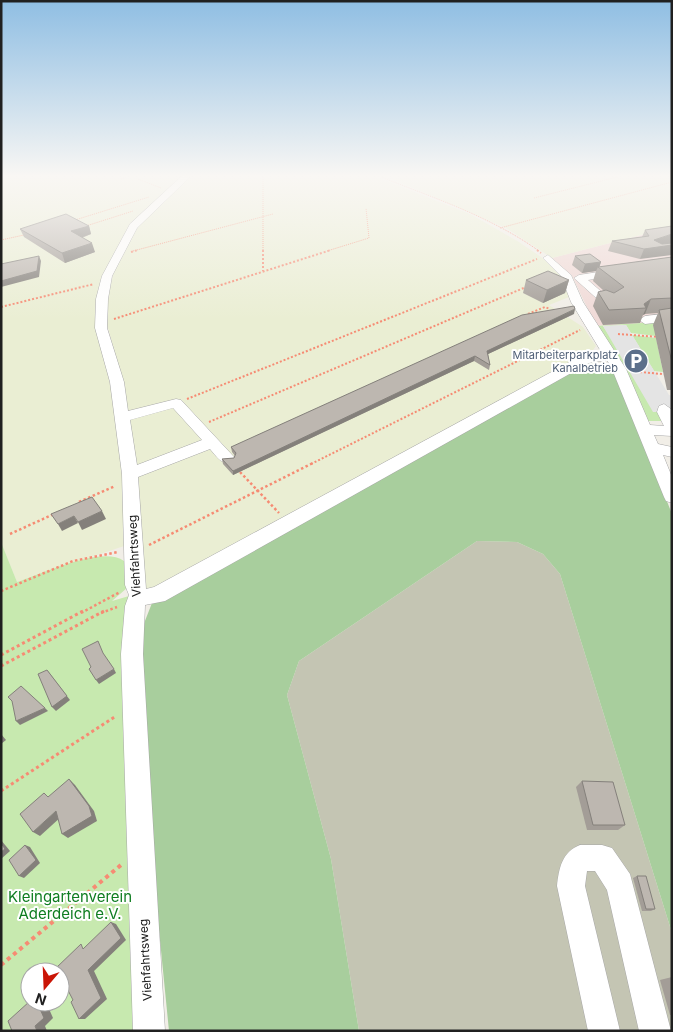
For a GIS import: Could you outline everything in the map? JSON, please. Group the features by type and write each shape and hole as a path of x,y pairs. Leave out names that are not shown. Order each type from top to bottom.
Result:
{"street":[{"name":"Viehfahrtsweg","path":"136,223 126,236 107,280 102,299 101,323 102,334 117,382 130,477 135,553 132,597 135,606 132,654 149,1031"},
{"path":"543,258 566,275 574,296 628,387 672,497"},
{"path":"566,275 628,269 579,278 608,302"},
{"path":"574,296 597,293"},
{"path":"645,320 672,317"},
{"path":"132,597 158,595 586,359 610,356"},
{"path":"122,417 176,403 226,458"},
{"path":"672,414 664,409 672,426"},
{"path":"645,430 672,430"},
{"path":"130,477 212,442"},
{"path":"652,448 672,452"},
{"path":"604,1031 571,886 572,870 580,858 602,858 620,884 655,1031"}],"path":[{"path":"80,223 87,227 99,223"},
{"path":"118,256 237,223"},
{"path":"263,223 263,271"},
{"path":"101,323 369,238 368,223"},
{"path":"490,223 543,258"},
{"path":"500,228 518,223"},
{"path":"1,240 27,234"},
{"path":"176,403 543,258"},
{"path":"1,307 107,280"},
{"path":"198,426 530,285"},
{"path":"527,315 545,307 550,309"},
{"path":"1,591 47,571 97,555 116,552 135,553 577,330 592,328"},
{"path":"618,334 662,338"},
{"path":"640,372 672,375"},
{"path":"240,472 279,513"},
{"path":"79,502 130,477"},
{"path":"10,534 61,510"},
{"path":"1,655 132,597"},
{"path":"1,666 132,597"},
{"path":"1,791 117,715"},
{"path":"1,965 130,858"}],"shaded area":[{"path":"1,223 141,223 120,246 98,326 130,481 133,543 17,582 1,542"},
{"path":"486,223 544,259 565,280 569,297 549,305 583,327 596,346 590,354 438,439 152,591 139,585 123,384 107,324 107,301 114,271 139,224"},
{"path":"495,223 672,223 672,227 552,258 506,228"},
{"path":"672,227 672,321 596,326 572,276 552,258"},
{"name":"Mitarbeiterparkplatz Kanalbetrieb","path":"626,325 669,395 672,396 672,412 653,412 603,326"},
{"path":"477,541 517,542 543,554 560,574 672,933 672,1031 359,1031 331,859 287,695 299,661"}],"green space":[{"path":"672,321 656,336 631,333 626,325 603,326 666,421 648,421 624,365 596,326"},
{"path":"632,335 656,338 663,372 654,371"},
{"path":"593,362 604,365 616,373 672,514 672,933 560,574 543,554 517,542 477,541 299,661 287,695 331,859 359,1031 169,1031 142,759 141,631 152,603 581,365"},
{"name":"Kleingartenverein Aderdeich e.V.","path":"1,542 17,582 72,562 102,556 114,557 126,562 135,581 112,601 129,596 143,1031 1,1031"}],"building":[{"path":"38,223 84,223 89,226 71,231 92,243 62,253 20,229"},
{"path":"672,226 672,234 654,240 662,244 672,243 672,245 644,249 612,241 649,236 645,230"},
{"path":"590,254 601,262 585,264 575,256"},
{"path":"39,256 37,271 1,281 1,264"},
{"path":"672,257 672,298 651,299 644,304 646,308 609,310 598,292 606,290 614,293 624,287 598,267"},
{"path":"548,271 569,280 547,290 526,280"},
{"path":"574,306 575,309 487,351 490,365 475,356 233,471 222,459 234,458 236,453 231,447 522,315"},
{"path":"672,308 672,362 659,310"},
{"path":"92,497 102,511 78,522 74,516 58,524 51,514"},
{"path":"98,641 103,653 114,669 96,680 89,669 91,667 82,649"},
{"path":"47,670 67,696 52,707 38,674"},
{"path":"21,686 45,708 16,721 12,701 8,697"},
{"path":"69,779 89,806 92,816 62,834 56,811 33,832 20,814 44,793 48,797"},
{"path":"582,781 613,782 625,825 593,825"},
{"path":"1,843 5,849 1,852"},
{"path":"25,845 36,860 19,876 9,860"},
{"path":"637,876 646,876 655,909 646,909"},
{"path":"111,922 121,938 88,970 101,998 79,1019 71,1002 73,1000 70,994 70,962 62,962 81,944 83,949"},
{"path":"20,1010 20,1012 41,1012 44,1018 35,1026 37,1031 12,1031 8,1021"}],"place":[{"name":"Mitarbeiterparkplatz Kanalbetrieb","path":"636,361"}]}
